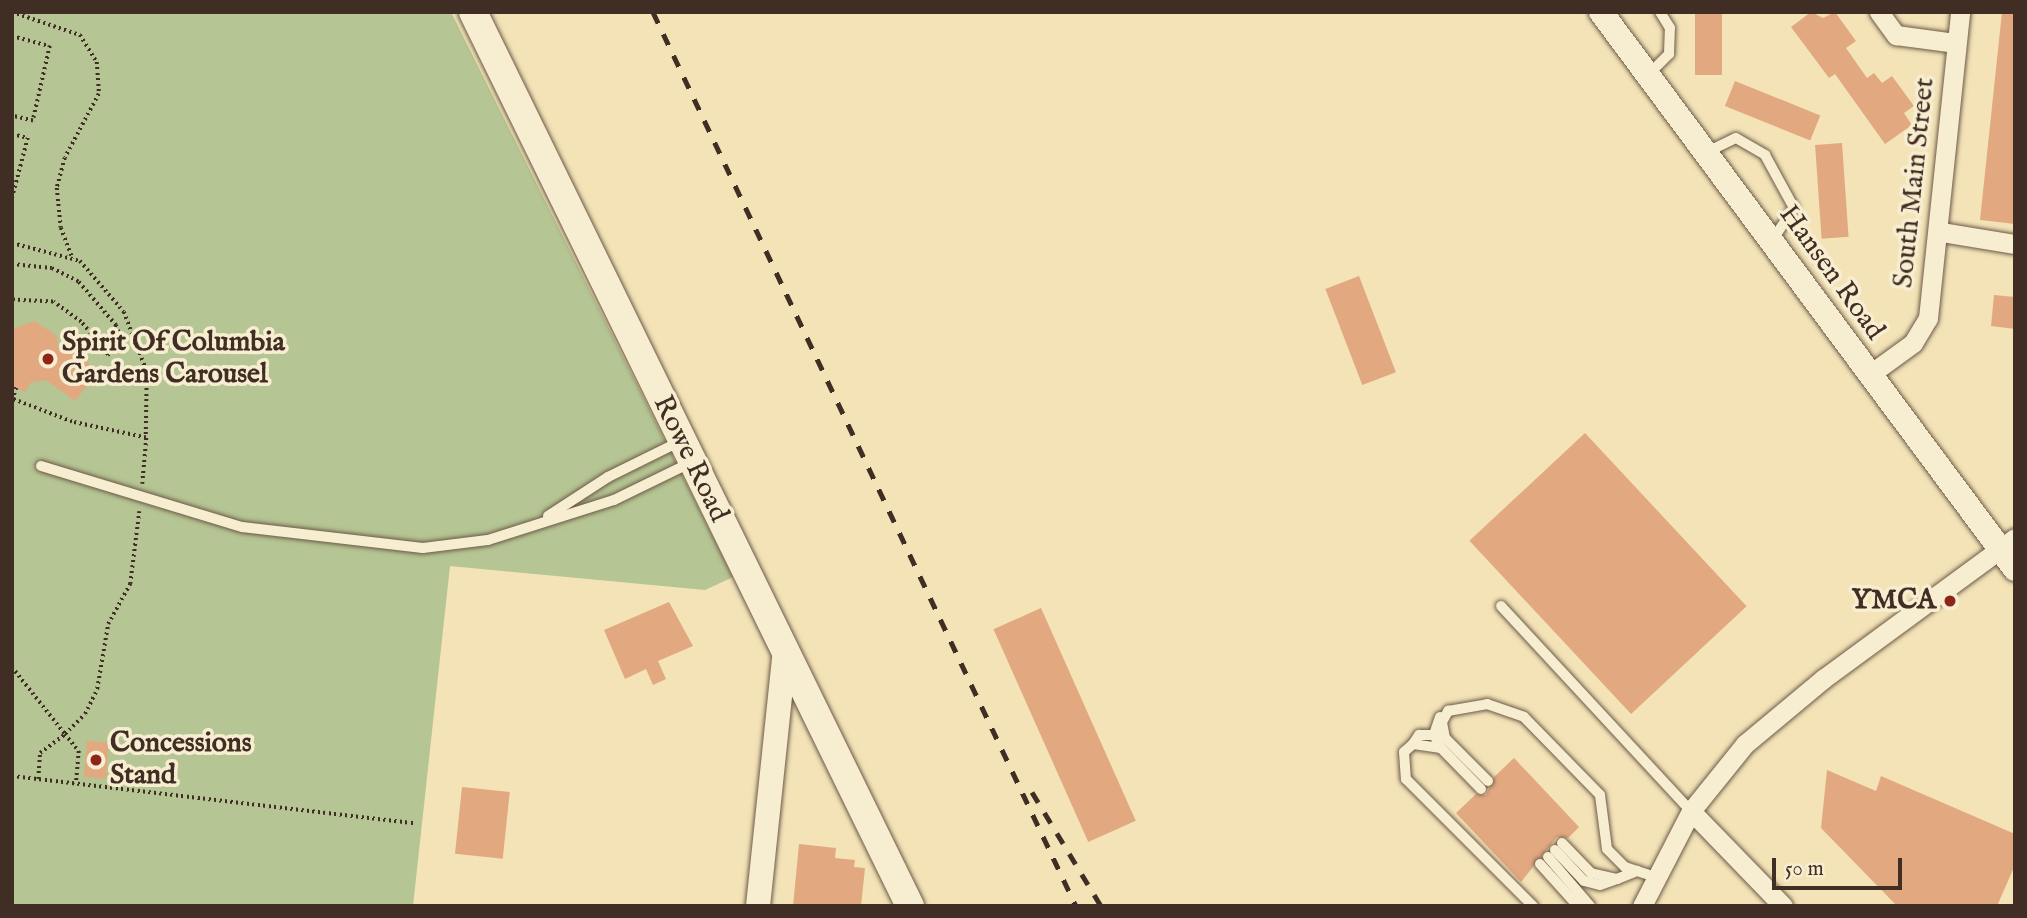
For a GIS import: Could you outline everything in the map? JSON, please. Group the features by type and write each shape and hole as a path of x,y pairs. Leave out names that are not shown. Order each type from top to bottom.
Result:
{"main road":[{"name":"Rowe Road","path":"473,12 687,451 783,657 910,906"}],"street":[{"name":"Hansen Road","path":"1601,12 1869,375 2008,543 2015,569"},
{"path":"1879,12 1896,35 1956,43"},
{"name":"South Main Street","path":"1869,375 1913,343 1928,318 1941,232 1960,12"},
{"path":"1941,232 2015,244"},
{"path":"1642,906 1646,874 1691,811 1745,744 1823,679 2008,543"},
{"path":"758,906 783,657"},
{"path":"1691,811 1783,906"}],"lane":[{"path":"1647,76 1669,54 1670,28 1660,12"},
{"path":"1706,153 1736,138 1765,155 1794,208 1771,242"},
{"path":"542,521 608,477 687,451"},
{"path":"41,466 180,511 307,538 423,548 488,540 614,500 687,451"},
{"path":"1501,606 1691,811"},
{"path":"1448,711 1441,722 1445,738 1485,785 1441,748 1434,734 1438,718 1448,711 1487,704 1524,718 1600,795 1607,849 1646,874"},
{"path":"1445,738 1434,734 1419,735 1404,752 1406,779 1533,906"},
{"path":"1412,744 1441,748"},
{"path":"1551,854 1584,881 1600,886 1617,879 1646,874"},
{"path":"1551,854 1578,906"},
{"path":"1551,854 1590,906"}],"path":[{"path":"12,12 79,34 97,62 99,94 65,158 57,188 60,221 74,259"},
{"path":"12,36 50,46 33,121 12,116"},
{"path":"12,134 28,138 12,200"},
{"path":"12,243 74,259 93,274 138,337 149,384 142,486"},
{"path":"12,264 52,268 79,282 116,325 124,348 108,355 81,323 53,302 12,300"},
{"path":"16,388 12,399 60,418 146,438"},
{"path":"38,779 40,752 65,734 92,703 103,638 130,584 139,512"},
{"path":"12,667 79,751 76,784"},
{"path":"12,776 414,823"}],"green space":[{"path":"12,12 451,12 733,577 705,590 450,566 413,906 12,906"}],"building":[{"path":"1695,12 1722,12 1722,75 1695,75"},
{"path":"1811,12 1823,18 1835,12 1856,41 1846,48 1867,78 1874,73 1882,83 1892,76 1914,106 1904,113 1912,125 1885,144 1835,74 1829,78 1791,27"},
{"path":"2002,12 2015,12 2015,224 1980,220"},
{"path":"1735,81 1820,115 1810,140 1725,106"},
{"path":"1842,143 1849,237 1822,239 1815,145"},
{"path":"1359,276 1396,372 1362,385 1325,289"},
{"path":"1994,295 2015,297 2015,329 1991,326"},
{"name":"Spirit Of Columbia Gardens Carousel","path":"35,321 57,336 58,348 68,347 98,371 75,401 46,380 30,383 26,392 12,387 12,329"},
{"path":"1585,433 1747,606 1631,714 1469,541"},
{"path":"669,602 693,646 658,661 666,679 653,685 646,669 625,679 604,630"},
{"path":"1041,608 1136,821 1088,842 993,629"},
{"name":"Concessions Stand","path":"87,741 109,743 106,779 84,777"},
{"path":"1514,758 1579,827 1568,838 1557,837 1521,882 1456,813 1476,794 1486,795 1494,777"},
{"path":"1827,770 1876,791 1881,776 2015,834 2015,865 1997,906 1897,906 1821,828"},
{"path":"462,787 510,792 503,859 455,854"},
{"path":"799,844 836,848 835,858 855,860 854,867 865,868 861,906 793,906"}],"railway":[{"path":"653,12 1076,906"},
{"path":"1032,792 1101,906"}],"place":[{"name":"Spirit Of Columbia Gardens Carousel","path":"48,359"},
{"name":"YMCA","path":"1950,601"},
{"name":"Concessions Stand","path":"96,760"}]}
